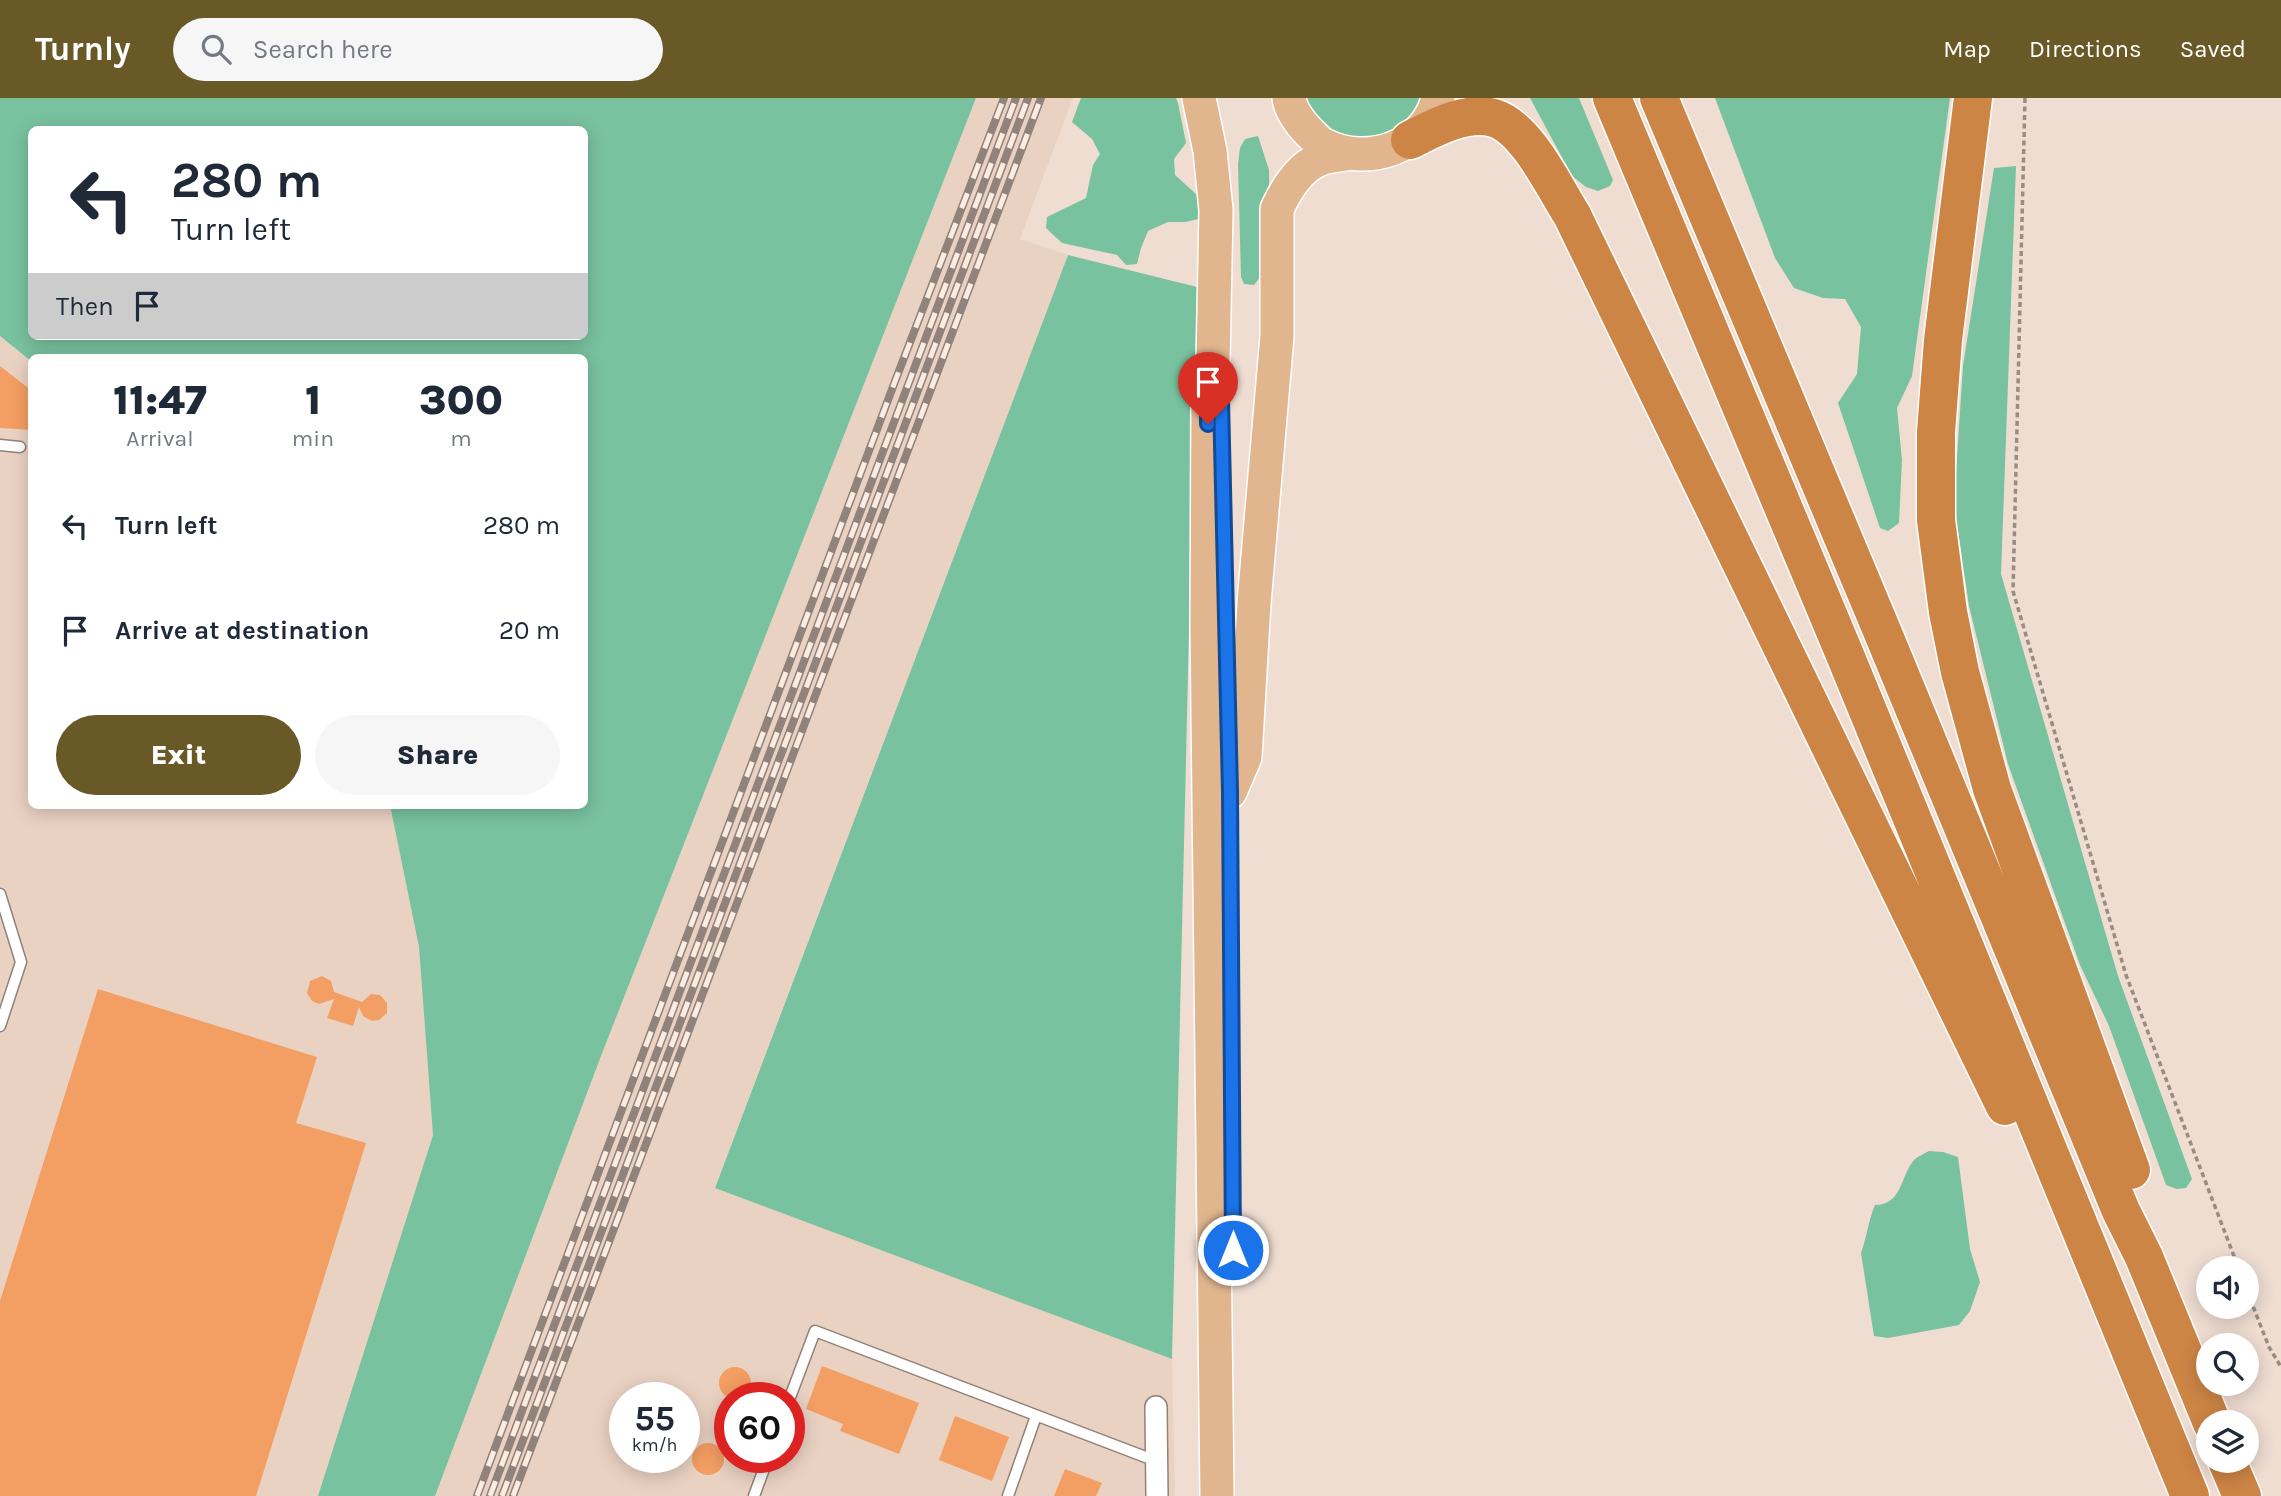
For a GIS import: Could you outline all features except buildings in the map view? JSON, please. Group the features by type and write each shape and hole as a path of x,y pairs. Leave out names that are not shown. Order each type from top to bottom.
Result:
{"highway":[{"path":"1612,98 1845,655 2190,1496"},
{"path":"1659,98 2121,1211 2144,1257 2207,1410"},
{"path":"1973,98 1943,340 1936,432 1936,520 1948,612 1960,673 1992,789 2145,1209 2144,1257"},
{"path":"1410,140 1440,125 1469,117 1493,118 1512,128 1531,148 1572,215 2020,1137 2056,1169"},
{"path":"2232,1473 2242,1496"}],"main road":[{"path":"1199,98 1210,151 1216,210 1213,363 1208,398 1207,625 1217,1496"},
{"path":"1289,98 1289,103 1302,125 1321,144 1346,154"},
{"path":"1230,792 1245,757 1254,603 1276,337 1278,209 1284,194 1305,169 1321,158 1346,154 1370,155 1392,149 1410,140 1426,124 1438,98"},
{"path":"1213,363 1221,400 1230,792 1235,1496"}],"street":[{"path":"1156,1407 1157,1496"}],"lane":[{"path":"0,445 20,447"},
{"path":"0,894 21,962 0,1026"},
{"path":"796,1382 815,1331 1156,1461"},
{"path":"1008,1496 1036,1416"},
{"path":"754,1496 762,1473"}],"path":[{"path":"2025,98 2013,591 2126,975 2234,1256"},
{"path":"2258,1319 2269,1347 2281,1367"}],"shaded area":[{"path":"976,98 1073,98 1020,239 1068,255 715,1187 1172,1359 1175,1496 435,1496 601,1056"},
{"path":"0,336 28,359 28,809 391,809 419,947 433,1135 318,1496 0,1496"}],"green space":[{"path":"0,98 976,98 601,1056 435,1496 318,1496 433,1135 419,947 391,809 588,809 588,354 28,354 28,359 0,336"},
{"path":"1081,98 1176,98 1178,103 1186,143 1174,159 1175,175 1206,203 1203,218 1168,222 1148,231 1137,264 1126,265 1117,255 1062,243 1046,228 1047,217 1086,198 1093,165 1100,154 1092,139 1072,122"},
{"path":"1305,98 1420,98 1413,111 1393,129 1381,135 1354,139 1324,126"},
{"path":"1530,98 1579,98 1613,180 1610,186 1598,191 1586,187 1572,176"},
{"path":"1715,98 1950,98 1912,376 1897,408 1902,460 1899,523 1888,531 1880,528 1838,403 1857,374 1861,327 1845,299 1823,298 1794,288 1775,258"},
{"path":"1258,136 1269,170 1270,247 1265,271 1254,285 1244,284 1241,277 1238,164 1240,148 1245,139"},
{"path":"2016,166 2001,574 2118,976 2192,1179 2186,1188 2177,1189 2166,1185 2109,1026 2080,965 2008,764 1969,606 1954,503 1963,366 1994,168"},
{"path":"1068,255 1197,287 1172,1359 715,1188"},
{"path":"1929,1151 1958,1157 1970,1249 1980,1282 1970,1311 1959,1325 1888,1338 1874,1336 1861,1253 1871,1217 1875,1205 1884,1204 1896,1195 1914,1160"}],"railway":[{"path":"477,1496 1004,98"},
{"path":"490,1496 1016,98"},
{"path":"502,1496 1028,98"},
{"path":"513,1496 1041,98"}],"route":[{"path":"1208,424 1208,398 1213,363 1221,400 1227,644 1233,1250"}]}
